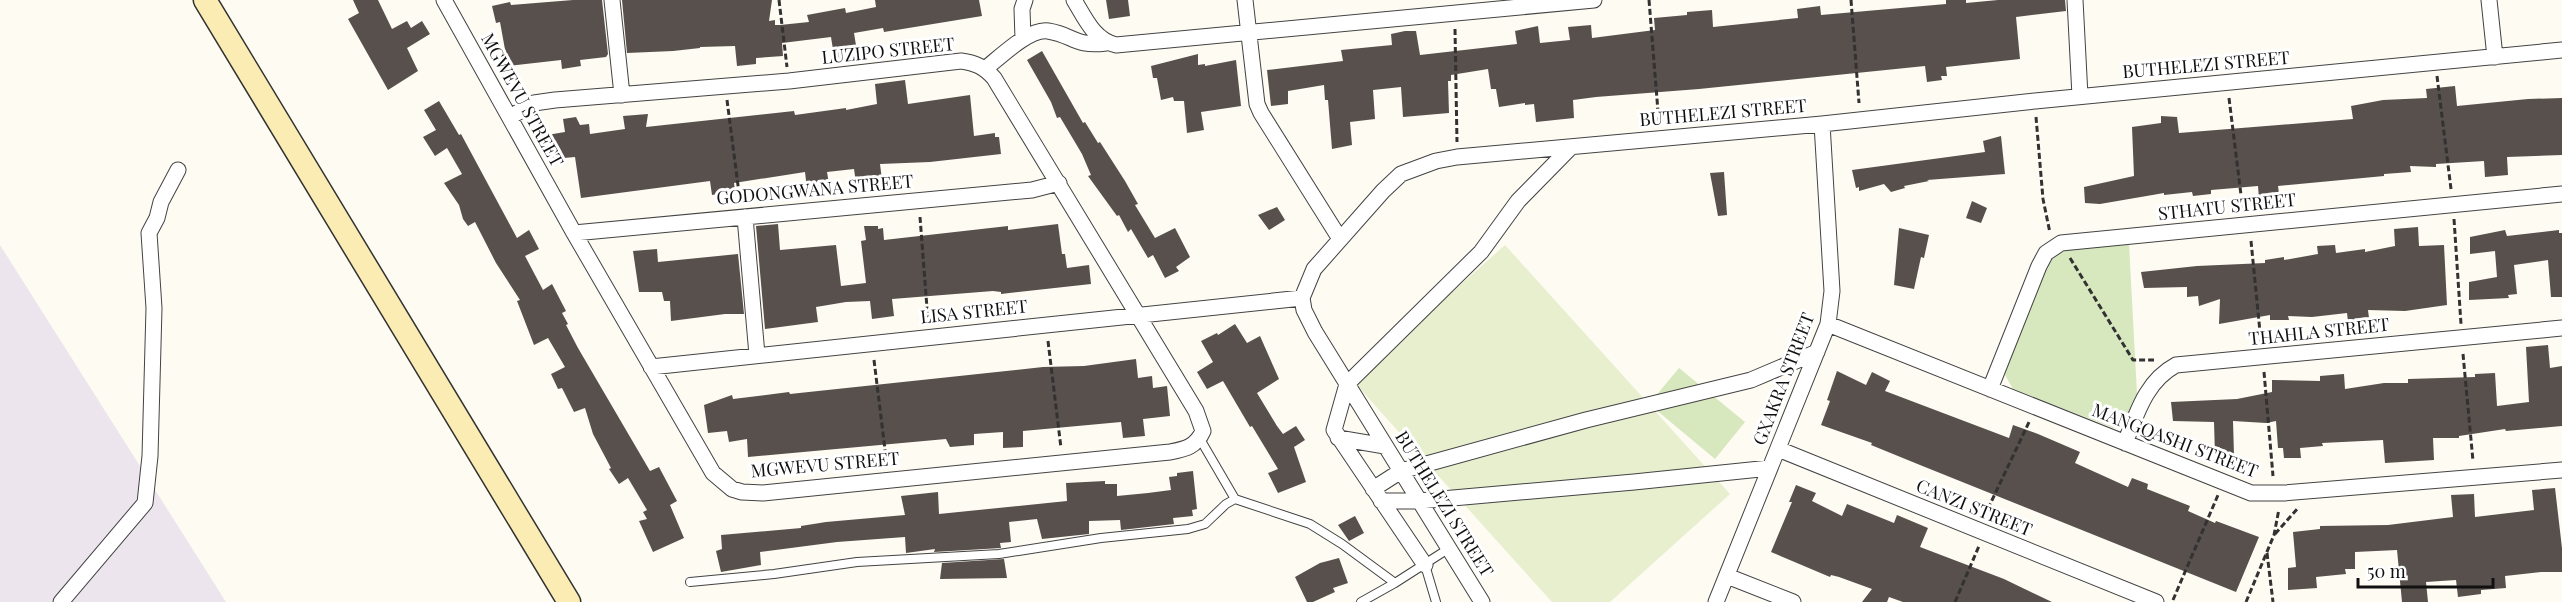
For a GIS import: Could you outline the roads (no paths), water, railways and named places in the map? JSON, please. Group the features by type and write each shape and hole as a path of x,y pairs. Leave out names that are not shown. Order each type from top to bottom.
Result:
{"main road":[{"path":"205,0 569,602"}],"street":[{"name":"MGWEVU STREET","path":"444,0 574,233 713,473 732,489 763,493 1170,452 1187,449 1200,438"},
{"path":"612,0 622,95"},
{"path":"1023,39 1022,9 1025,0"},
{"path":"1074,0 1090,26 1106,43"},
{"path":"1245,0 1257,104 1340,239"},
{"path":"1200,438 1203,431 1196,411 1059,183 994,78 985,69 1032,33 1048,31 1081,44 1141,44 1594,0"},
{"path":"2075,0 2080,96"},
{"path":"2489,0 2495,57"},
{"name":"BUTHELEZI STREET","path":"1482,602 1315,332 1304,310 1302,298 1314,269 1401,174 1426,164 1457,157 1822,124 1860,118 2080,96 2562,50"},
{"name":"LUZIPO STREET","path":"510,117 534,103 789,81 961,61 974,63 985,69"},
{"name":"GXAKRA STREET","path":"1716,602 1828,324 1832,291 1822,124"},
{"path":"1425,565 1334,430 1347,384 1481,252 1518,201 1571,147"},
{"path":"61,602 145,502 150,456 154,308 149,233 157,218 161,202 178,170"},
{"name":"GODONGWANA STREET","path":"574,233 1032,190 1059,183"},
{"name":"STHATU STREET","path":"1990,389 2039,266 2046,253 2057,245 2247,224 2562,194"},
{"path":"744,217 757,355"},
{"name":"LISA STREET","path":"651,367 1302,298"},
{"name":"MANGQASHI STREET","path":"1828,324 2240,490 2262,494 2313,491 2562,470"},
{"name":"THAHLA STREET","path":"2125,443 2149,388 2163,372 2176,365 2562,328"},
{"path":"1377,495 1401,471 1586,420 1751,380 1817,352"},
{"path":"1338,438 1385,446"},
{"name":"CANZI STREET","path":"1778,449 2156,602"},
{"path":"1377,495 1419,501 1770,468"},
{"path":"1727,576 1793,602"}],"lane":[{"path":"1200,438 1235,499 1310,524 1342,544 1395,583"},
{"path":"690,582 857,562 999,554 1101,538 1188,529 1205,524 1226,504 1235,499"},
{"path":"1361,602 1448,549"},
{"path":"1425,565 1436,602"}]}
